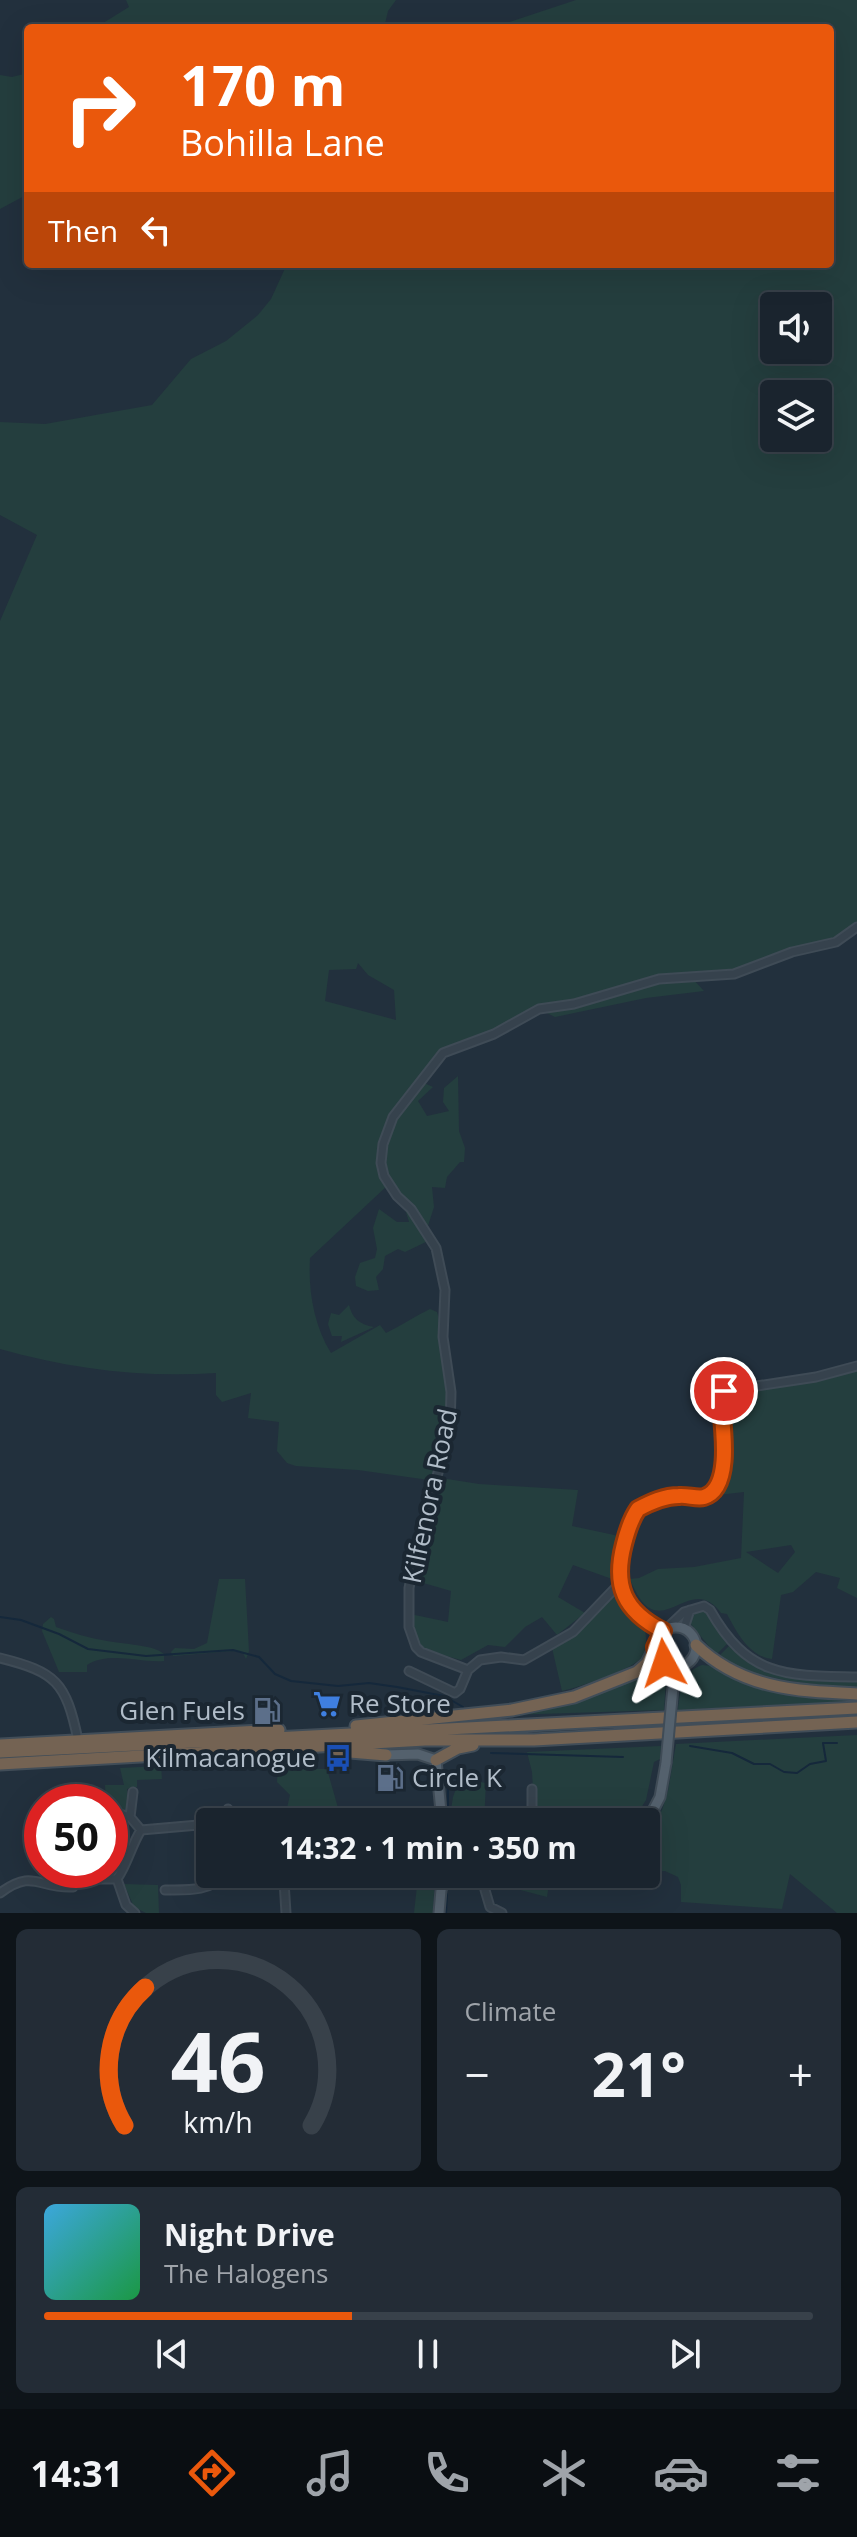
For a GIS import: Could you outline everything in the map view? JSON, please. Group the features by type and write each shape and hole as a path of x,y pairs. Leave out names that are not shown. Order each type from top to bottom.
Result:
{"highway":[{"path":"696,1645 734,1674 758,1682 857,1694"},
{"path":"0,1745 361,1726 527,1708 574,1697 637,1672 647,1663 655,1647"},
{"path":"0,1752 857,1708"},
{"path":"436,1760 466,1746 495,1741 857,1722"},
{"path":"0,1765 425,1740 534,1740"},
{"path":"294,1747 386,1755"}],"main road":[{"path":"684,1628 692,1634 696,1645 690,1661 677,1667 668,1666 660,1660 655,1647 665,1629 684,1628"},
{"path":"654,1808 660,1797 666,1763 677,1667"},
{"path":"386,1755 418,1754 436,1760 441,1808"},
{"path":"439,1913 442,1888"}],"street":[{"name":"Kilfenora Road","path":"468,1670 428,1656 416,1647 409,1627 409,1588 450,1428 451,1392 443,1337 445,1290 436,1248 411,1209 388,1185 381,1163 383,1144 393,1117 443,1053 494,1034 539,1009 574,1004 659,979 734,974 792,952 836,942 857,927"},
{"path":"857,1366 816,1377 724,1391 720,1398 724,1457 720,1481 712,1492 703,1497 661,1498 638,1509 623,1548 620,1583 633,1610 647,1623 665,1629 690,1610 704,1606 710,1610 733,1645 762,1666 801,1674 857,1677"},
{"path":"409,1671 455,1693 468,1670 480,1660 489,1657 523,1661 573,1632 620,1583"},
{"path":"684,1628 690,1610"},
{"path":"0,1658 34,1666 58,1683 78,1740"},
{"path":"532,1789 532,1808"},
{"path":"133,1792 130,1817 141,1830"},
{"path":"141,1830 196,1825"},
{"path":"128,1861 141,1830"},
{"path":"0,1893 24,1880"},
{"path":"120,1888 126,1905 135,1913"},
{"path":"165,1890 196,1888"},
{"path":"284,1888 286,1913"},
{"path":"485,1888 489,1910 502,1913"}],"green space":[{"path":"126,0 396,0 388,11 385,24 101,24 129,7"},
{"path":"576,0 857,0 857,927 840,939 748,971 691,977 704,991 646,998 555,1017 539,1009 494,1034 443,1053 393,1117 381,1163 388,1185 310,1258 310,1283 316,1319 331,1353 380,1325 386,1333 430,1309 437,1312 447,1417 443,1452 429,1480 287,1463 277,1451 279,1422 248,1418 251,1393 222,1402 216,1395 216,1373 162,1374 107,1370 53,1362 0,1349 0,621 37,535 0,515 0,422 45,424 152,405 191,359 226,341 258,315 271,299 285,268 834,268 834,24 503,24","holes":["358,963 368,975 394,990 396,1020 325,1001 329,970 356,969"]},
{"path":"24,74 24,196 0,209 0,75 12,77"},
{"path":"458,1076 459,1131 465,1148 464,1162 460,1162 447,1177 445,1188 432,1187 434,1207 427,1229 391,1185 385,1170 386,1142 397,1117 424,1083 433,1087 418,1101 427,1116 449,1111 443,1102 444,1088"},
{"path":"379,1209 397,1222 409,1222 405,1209 428,1241 405,1252 398,1249 385,1256 383,1269 376,1277 379,1290 368,1291 356,1286 355,1277 360,1263 375,1258 377,1249 373,1228"},
{"path":"349,1305 357,1320 374,1327 341,1342 342,1336 332,1336 328,1324 331,1313 339,1315"},
{"path":"857,1370 857,1598 837,1588 840,1578 816,1572 793,1592 781,1595 772,1659 750,1648 727,1614 721,1613 709,1602 697,1599 663,1610 652,1609 641,1600 630,1579 658,1569 694,1567 741,1558 744,1492 718,1495 729,1459 728,1396 739,1391 825,1380","holes":["791,1545 795,1552 778,1573 746,1552"]},
{"path":"441,1478 479,1484 578,1490 572,1526 619,1536 612,1562 612,1579 573,1565 558,1597 585,1613 557,1635 542,1617 525,1627 505,1647 488,1645 461,1660 424,1650 415,1642 410,1614 448,1622 451,1591 413,1580"},
{"path":"219,1579 245,1579 249,1651 246,1659 243,1653 233,1651 173,1656 171,1652 175,1648 194,1649 207,1643"},
{"path":"615,1594 625,1612 645,1631 643,1656 618,1672 562,1691 552,1648 576,1635"},
{"path":"696,1611 705,1612 727,1644 716,1655 690,1623"},
{"path":"51,1617 56,1627 68,1631 160,1651 164,1654 164,1661 105,1659 87,1665 87,1672 59,1672 42,1631 43,1624"},
{"path":"729,1646 746,1661 762,1669 857,1680 857,1687 803,1683 750,1672 718,1657"},
{"path":"702,1665 712,1666 733,1679 764,1687 857,1698 857,1701 678,1710 686,1677"},
{"path":"651,1667 658,1668 666,1680 664,1710 504,1715 638,1675"},
{"path":"857,1735 857,1913 837,1913 790,1874 782,1909 681,1902 678,1877 660,1871 660,1813 668,1791 676,1744"},
{"path":"661,1746 660,1759 654,1762 646,1800 641,1808 534,1808 532,1772 527,1752"},
{"path":"161,1766 162,1779 137,1780 137,1787 128,1789 120,1768"},
{"path":"278,1769 327,1769 338,1808 287,1808 290,1795 277,1782"},
{"path":"477,1774 480,1782 486,1783 485,1808 451,1808 461,1775"},
{"path":"128,1884 158,1885 159,1913 146,1913 134,1907 126,1888"},
{"path":"417,1888 434,1888 433,1913 414,1913"},
{"path":"513,1888 548,1888 547,1897"}],"waterway":[{"path":"0,1617 21,1620 88,1649 146,1656 233,1650 259,1657 275,1674 291,1681 338,1686 369,1683 397,1687 444,1696 463,1707"},
{"path":"690,1746 732,1753 754,1764 770,1764 784,1772 797,1773 810,1764 826,1761 823,1743 837,1743"},
{"path":"491,1753 623,1757"},
{"path":"448,1775 448,1808"},
{"path":"446,1913 447,1894"}],"place":[{"name":"Re Store","path":"327,1704"},
{"name":"Glen Fuels","path":"267,1711"},
{"name":"Kilmacanogue","path":"338,1758"},
{"name":"Circle K","path":"390,1778"}],"route":[{"path":"664,1663 657,1656 655,1647 663,1631 638,1616 623,1592 620,1583 623,1548 638,1509 661,1498 703,1497 716,1488 724,1457 720,1398 724,1391"}]}
